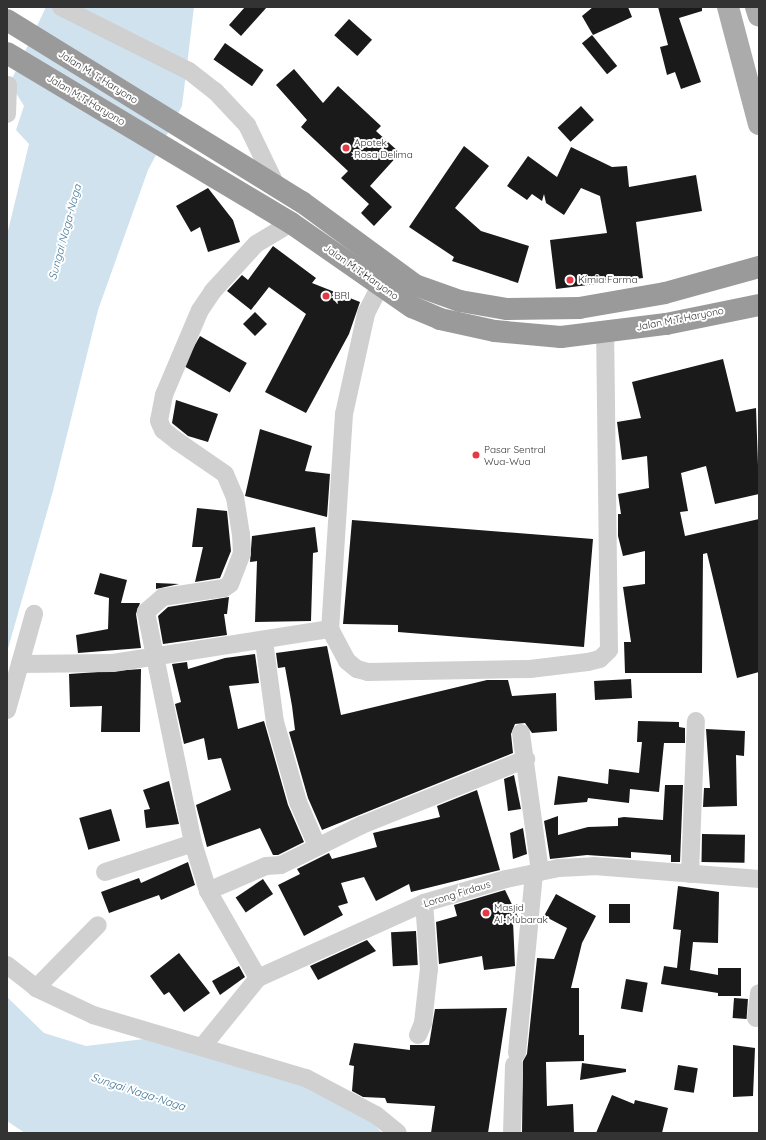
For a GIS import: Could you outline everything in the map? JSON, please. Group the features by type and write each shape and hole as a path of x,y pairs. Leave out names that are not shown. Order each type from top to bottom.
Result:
{"highway":[{"name":"Jalan M. T. Haryono","path":"11,23 182,128"},
{"name":"Jalan M.T. Haryono","path":"7,53 291,223 412,307 440,318 495,331 561,337 666,324 759,305"},
{"name":"Jalan M.T. Haryono","path":"182,128 276,185 415,285 460,302 507,309 579,308 665,293 759,267"}],"main road":[{"path":"728,7 759,124"},
{"path":"756,7 759,16"}],"street":[{"path":"61,7 189,71 215,91 248,125 276,185"},
{"path":"7,114 8,85"},
{"path":"258,978 208,891 193,843 153,659 148,608 163,597 224,588 234,578 242,553 235,497 225,474 163,430 158,421 164,395 200,310 225,273 256,244 291,223"},
{"path":"380,286 366,314 344,414 330,629 340,651 357,669 380,673 530,669 588,662 600,658 609,650 604,332"},
{"path":"7,710 34,614"},
{"path":"20,664 113,663 153,659 330,629"},
{"path":"264,641 275,722 298,802 317,846"},
{"path":"690,874 696,721"},
{"path":"512,1133 515,1059 537,872 526,759 521,733"},
{"path":"208,891 266,866 281,864 317,846 526,759"},
{"path":"105,872 193,843"},
{"name":"Lorong Firdaus","path":"202,1047 258,978 424,903 537,872 594,866 759,879"},
{"path":"418,1035 423,1023 429,969 424,903"},
{"path":"36,988 98,925"},
{"path":"7,965 36,988 93,1015 306,1078 370,1111 398,1133"},
{"path":"756,1018 759,993"}],"water":[{"name":"Sungai Naga-Naga","path":"46,7 194,7 182,106 148,170 98,310 53,491 7,652 7,235 29,144 16,130 24,106 10,83"},
{"name":"Sungai Naga-Naga","path":"7,997 44,1033 86,1046 144,1039 305,1086 369,1119 382,1133 25,1133 7,1121"}],"building":[{"path":"245,7 267,7 241,36 229,25"},
{"path":"593,7 628,7 632,17 593,35 582,16"},
{"path":"658,7 702,7 702,11 679,18 701,82 681,89 675,72 667,75 660,47 668,45"},
{"path":"349,19 372,40 357,56 334,35"},
{"path":"592,35 617,66 607,74 582,43"},
{"path":"225,43 264,70 252,86 214,59"},
{"path":"294,69 323,103 338,86 381,126 376,131 400,153 370,186 392,207 374,226 361,213 369,204 341,178 348,171 301,127 307,120 276,85"},
{"path":"581,106 594,120 571,142 558,128"},
{"path":"464,146 489,166 455,208 481,231 529,246 518,283 452,261 454,257 409,227"},
{"path":"571,147 612,167 627,166 629,187 696,175 702,211 636,222 643,278 556,289 550,240 607,233 600,196 581,188 564,215 546,203 544,194 542,201 532,194 527,200 507,186 528,156 557,177"},
{"path":"208,188 233,220 240,242 208,252 200,227 191,232 176,206"},
{"path":"273,246 316,278 312,283 360,302 349,334 306,413 265,392 306,314 269,287 251,310 227,291 242,275 248,280"},
{"path":"255,312 267,324 255,336 243,324"},
{"path":"200,336 247,363 230,392 183,365"},
{"path":"723,359 736,412 756,408 759,494 715,504 706,466 681,473 688,511 680,512 685,536 759,519 759,672 737,678 707,553 703,554 702,673 625,673 624,642 631,642 623,587 645,584 645,551 623,556 618,536 618,514 621,514 618,494 649,488 647,456 622,460 617,422 641,418 632,382"},
{"path":"176,400 218,414 208,442 188,436 172,423"},
{"path":"260,429 312,446 305,471 330,474 327,517 245,496"},
{"path":"197,508 227,511 231,551 220,578 195,582 203,547 192,547"},
{"path":"352,520 593,539 584,647 398,632 398,625 343,624"},
{"path":"315,527 318,552 313,553 311,621 255,622 257,561 250,562 252,536"},
{"path":"100,573 127,580 121,603 140,603 136,614 141,648 78,653 76,635 108,629 109,598 94,594"},
{"path":"156,583 179,584 156,589"},
{"path":"229,597 227,614 224,614 227,635 163,644 158,616 168,607"},
{"path":"327,646 341,715 487,680 508,680 512,696 556,693 557,731 532,733 525,723 515,724 511,734 513,753 322,830 308,798 289,732 295,730 292,706 285,667 278,668 276,653"},
{"path":"255,654 259,683 229,686 238,729 264,721 288,805 304,842 278,855 273,855 260,828 207,847 196,805 231,790 221,758 208,760 204,738 184,744 175,704 181,702 172,664 187,662 188,669 225,658"},
{"path":"141,669 140,732 101,732 102,706 70,707 69,674"},
{"path":"631,679 632,698 595,700 594,681"},
{"path":"638,721 679,722 679,727 685,728 685,743 664,743 659,792 630,789 629,803 588,798 587,802 554,805 558,776 608,784 609,769 639,773 642,742 637,742"},
{"path":"706,729 745,731 744,756 736,755 737,806 703,807 704,788 710,788"},
{"path":"514,775 521,809 508,811 504,779"},
{"path":"169,781 179,824 146,828 144,810 150,809 143,790"},
{"path":"665,785 683,785 680,862 671,862 671,855 631,852 631,858 587,855 550,859 544,821 558,816 558,835 588,827 618,826 618,818 624,817 663,820"},
{"path":"477,790 500,870 411,892 409,884 376,901 364,877 341,883 348,903 338,906 343,915 304,936 278,885 300,874 297,869 329,853 332,859 377,847 373,833 440,817 437,806"},
{"path":"111,809 120,841 88,850 79,818"},
{"path":"523,828 527,854 513,859 510,833"},
{"path":"702,834 745,835 745,863 702,862"},
{"path":"188,862 195,885 161,900 159,895 109,913 101,892 139,878 141,883"},
{"path":"263,879 273,894 246,912 236,897"},
{"path":"678,886 719,892 718,943 693,942 690,970 718,975 718,968 741,968 741,996 718,996 718,993 661,984 664,966 677,968 681,930 673,929"},
{"path":"505,890 519,919 513,921 515,966 484,970 482,956 439,964 436,922 457,916 454,905"},
{"path":"556,894 596,916 582,943 571,988 579,988 579,1035 584,1035 584,1061 546,1062 547,1106 573,1104 574,1133 522,1133 523,1061 527,1054 537,958 554,959 567,928 544,916"},
{"path":"609,904 630,904 630,923 609,923"},
{"path":"416,931 418,965 393,966 391,932"},
{"path":"367,940 376,951 318,980 310,966"},
{"path":"179,953 210,993 184,1012 169,992 164,995 150,976"},
{"path":"239,966 245,977 220,995 212,981"},
{"path":"626,979 648,983 642,1012 621,1009"},
{"path":"734,998 748,999 747,1019 733,1018"},
{"path":"507,1008 488,1133 431,1133 435,1106 387,1103 385,1098 363,1097 352,1091 354,1066 349,1065 354,1043 410,1050 410,1045 429,1045 435,1009"},
{"path":"733,1045 755,1048 753,1096 733,1097"},
{"path":"582,1063 626,1069 626,1072 580,1080"},
{"path":"678,1065 698,1068 694,1093 674,1090"},
{"path":"612,1095 634,1104 635,1100 668,1108 662,1133 596,1133"}],"place":[{"name":"Apotek Rosa Delima","path":"346,148"},
{"name":"Kimia Farma","path":"570,280"},
{"name":"BRI","path":"326,296"},
{"name":"Pasar Sentral Wua-Wua","path":"476,455"},
{"name":"Masjid Al-Mubarak","path":"486,913"}]}
